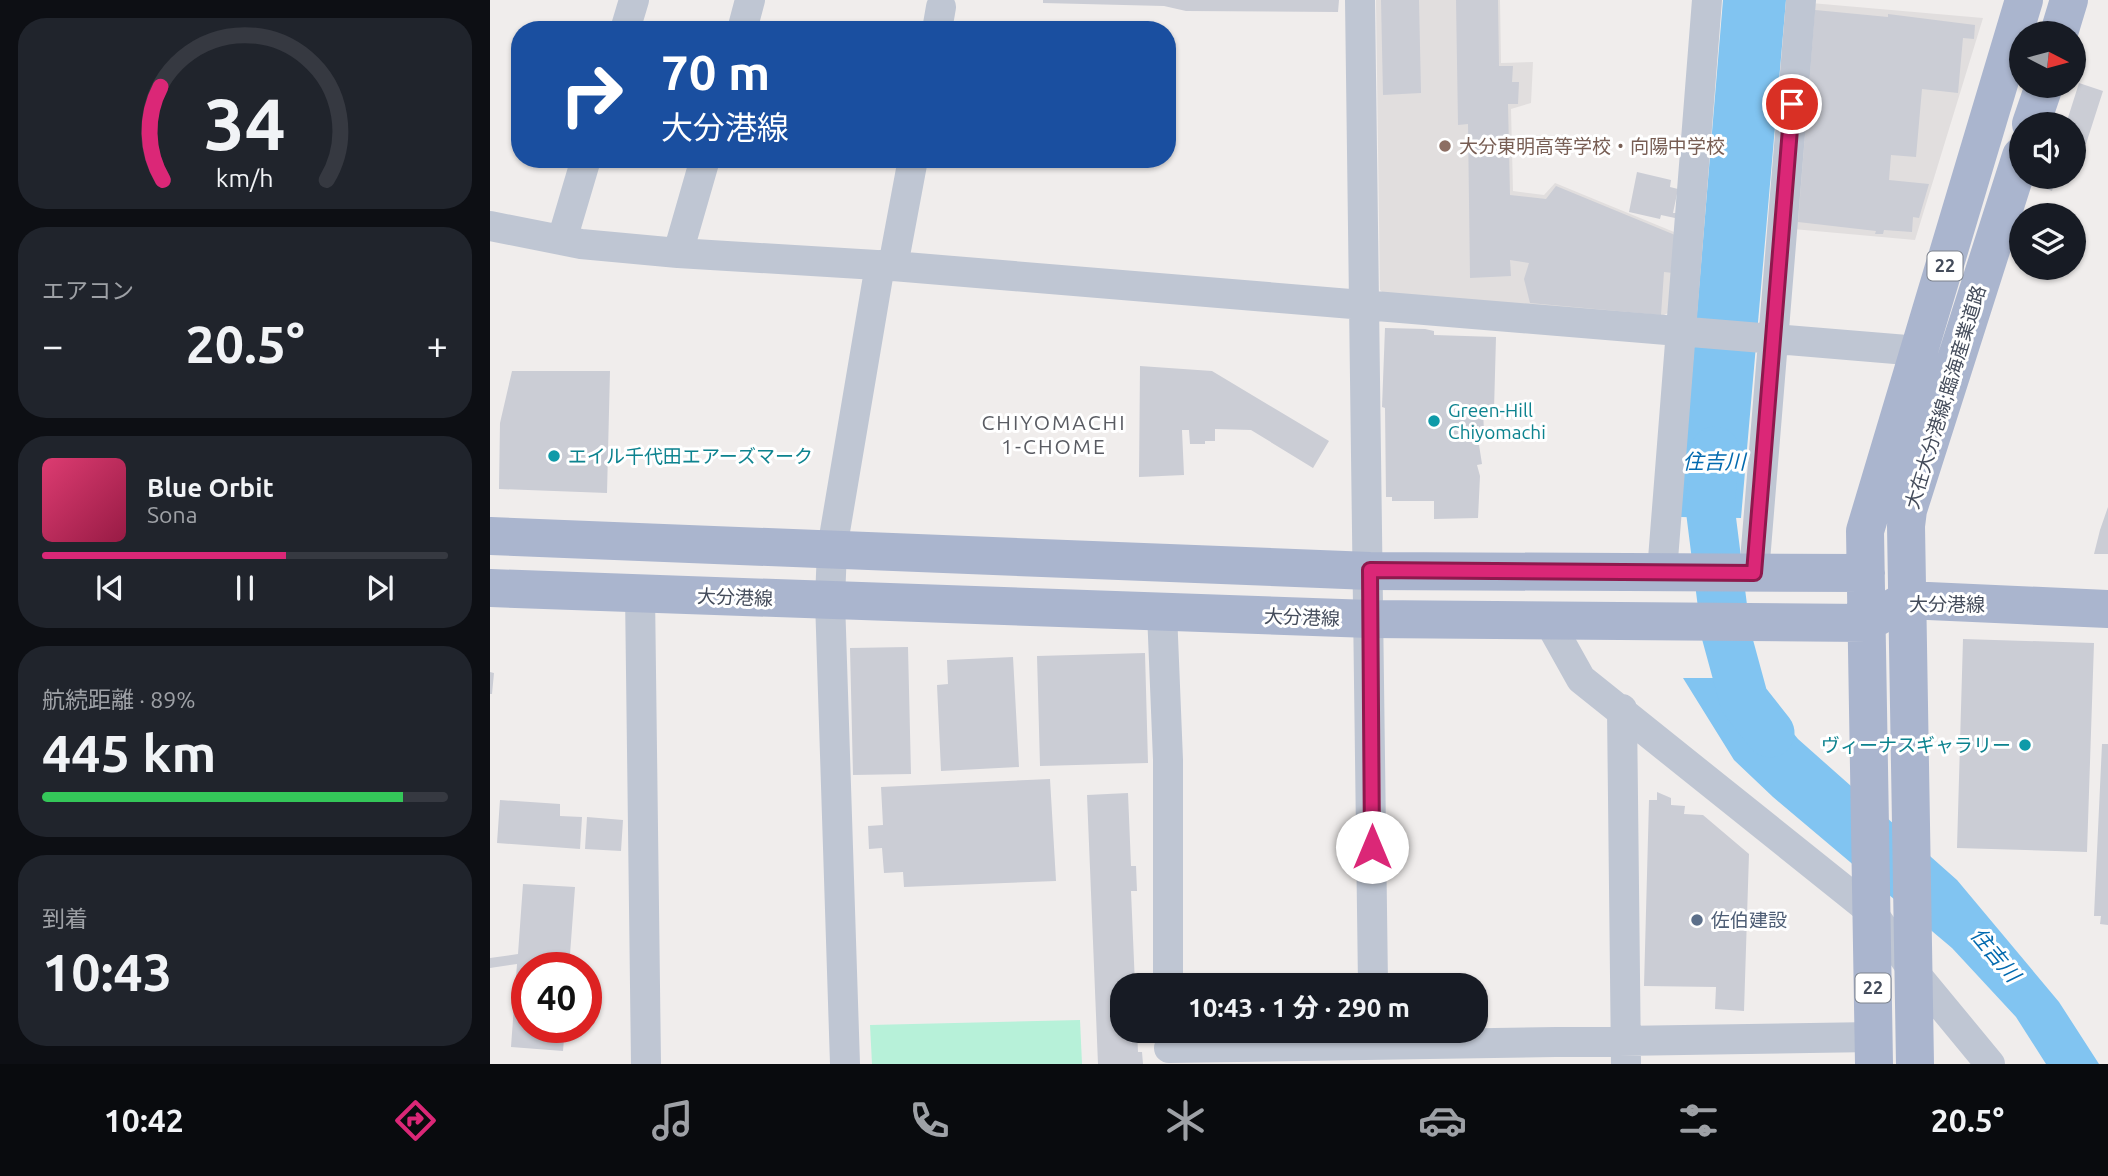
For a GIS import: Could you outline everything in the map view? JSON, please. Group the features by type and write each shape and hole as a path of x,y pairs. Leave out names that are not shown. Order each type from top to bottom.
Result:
{"main road":[{"name":"大在大分港線;臨海産業道路","path":"1866,573 1865,531 2024,0"},
{"path":"2062,21 2068,0"},
{"name":"大在大分港線;臨海産業道路","path":"1915,1064 1905,548 1908,510 2010,189"},
{"path":"490,536 1370,570 1866,573 1906,600"},
{"name":"22","path":"1866,573 1874,1051"},
{"name":"大分港線","path":"490,588 1370,619 1867,623 1906,600 2108,610"}],"street":[{"path":"628,21 634,0"},
{"path":"744,21 750,0"},
{"path":"1360,0 1370,570 1373,973"},
{"path":"1666,572 1686,332 1707,0"},
{"path":"1750,573 1768,339 1801,0"},
{"path":"562,240 583,168"},
{"path":"678,253 702,168"},
{"path":"845,1064 830,600 832,549 886,265 911,168"},
{"path":"490,226 562,240 678,253 886,265 1919,351"},
{"path":"640,593 646,1064"},
{"path":"1162,612 1168,760 1168,973"},
{"path":"1548,620 1581,679 1872,897 1914,972 1990,1064"},
{"path":"1622,709 1626,1053"},
{"path":"1169,1048 1374,1047 1626,1053 1874,1051"}],"shaded area":[{"name":"大分東明高等学校・向陽中学校","path":"1376,0 1500,0 1501,63 1533,62 1531,103 1511,109 1513,191 1544,195 1555,183 1679,234 1672,311 1662,316 1386,295 1380,290"},
{"path":"1811,3 1983,18 1915,240 1793,229"}],"green space":[{"path":"1080,1020 1082,1064 872,1064 870,1025"}],"water":[{"name":"住吉川","path":"1723,0 1786,0 1741,518 1680,517"},
{"name":"住吉川","path":"1683,678 1755,678 1772,707 1798,739 1957,880 2059,1002 2099,1064 2046,1064 2016,1017 1952,948 1773,797 1734,760"}],"building":[{"path":"1043,0 1339,0 1338,12 1186,11 1164,6 1043,3"},
{"path":"1381,0 1419,0 1421,93 1383,95"},
{"path":"1456,0 1498,0 1499,66 1513,66 1512,82 1519,82 1518,104 1508,104 1510,195 1546,199 1556,186 1675,235 1673,273 1664,272 1661,315 1530,303 1524,279 1529,263 1510,260 1511,276 1470,278 1468,124 1458,125"},
{"path":"1815,10 1888,17 1888,14 1975,25 1974,39 1963,38 1958,93 1922,89 1916,157 1891,155 1889,180 1929,184 1919,218 1913,217 1912,232 1884,230 1883,234 1875,234 1876,231 1798,222"},
{"path":"2086,85 2103,91 2086,144 2086,112 2070,112 2074,98 2086,98"},
{"path":"1637,172 1671,180 1670,187 1678,189 1673,213 1676,213 1675,218 1661,215 1660,219 1629,212"},
{"name":"Green-Hill Chiyomachi","path":"1385,328 1425,329 1434,331 1434,335 1496,337 1494,410 1483,410 1484,432 1477,432 1482,464 1477,465 1480,476 1478,518 1434,519 1434,501 1392,501 1392,497 1386,497 1385,408 1382,407"},
{"path":"1140,366 1212,371 1329,441 1313,468 1251,430 1215,429 1215,441 1190,444 1189,430 1182,430 1184,475 1139,477"},
{"name":"エイル千代田エアーズマーク","path":"512,371 610,371 607,493 499,489 500,423"},
{"path":"2108,507 2108,554 2094,554 2100,530"},
{"name":"ヴィーナスギャラリー","path":"1963,639 2094,643 2087,852 1957,848"},
{"path":"908,647 911,774 853,775 850,648"},
{"path":"1145,653 1148,763 1040,766 1037,656"},
{"path":"1013,657 1019,767 941,771 937,685 948,684 947,660"},
{"path":"490,672 494,673 492,694 490,694"},
{"path":"2102,744 2108,744 2108,925 2100,924 2101,916 2094,916"},
{"path":"1050,779 1056,881 904,887 903,872 884,873 882,848 869,849 868,826 883,825 881,787"},
{"name":"佐伯建設","path":"1657,792 1671,798 1671,805 1685,806 1684,814 1703,815 1749,854 1744,1011 1715,1009 1716,987 1644,986 1649,800 1657,800"},
{"path":"1128,793 1131,866 1136,866 1137,891 1131,891 1134,973 1110,973 1110,1043 1138,1043 1143,1064 1098,1064 1087,795"},
{"path":"500,800 560,804 560,816 582,817 580,849 497,843"},
{"path":"587,817 623,820 621,851 585,849"},
{"path":"523,884 575,887 570,952 518,952"},
{"path":"511,955 511,965 490,968 490,958"},
{"path":"511,1043 564,1043 563,1051 511,1047"}],"waterway":[{"name":"住吉川","path":"1715,451 1710,507 1726,634 1744,700 1770,733"}],"place":[{"name":"大分東明高等学校・向陽中学校","path":"1445,146"},
{"name":"Green-Hill Chiyomachi","path":"1434,421"},
{"name":"エイル千代田エアーズマーク","path":"554,456"},
{"name":"ヴィーナスギャラリー","path":"2025,745"},
{"name":"佐伯建設","path":"1697,920"}],"district":[{"name":"CHIYOMACHI 1-CHOME","path":"1054,435"}],"route":[{"path":"1372,847 1370,570 1754,573 1792,104"}]}
